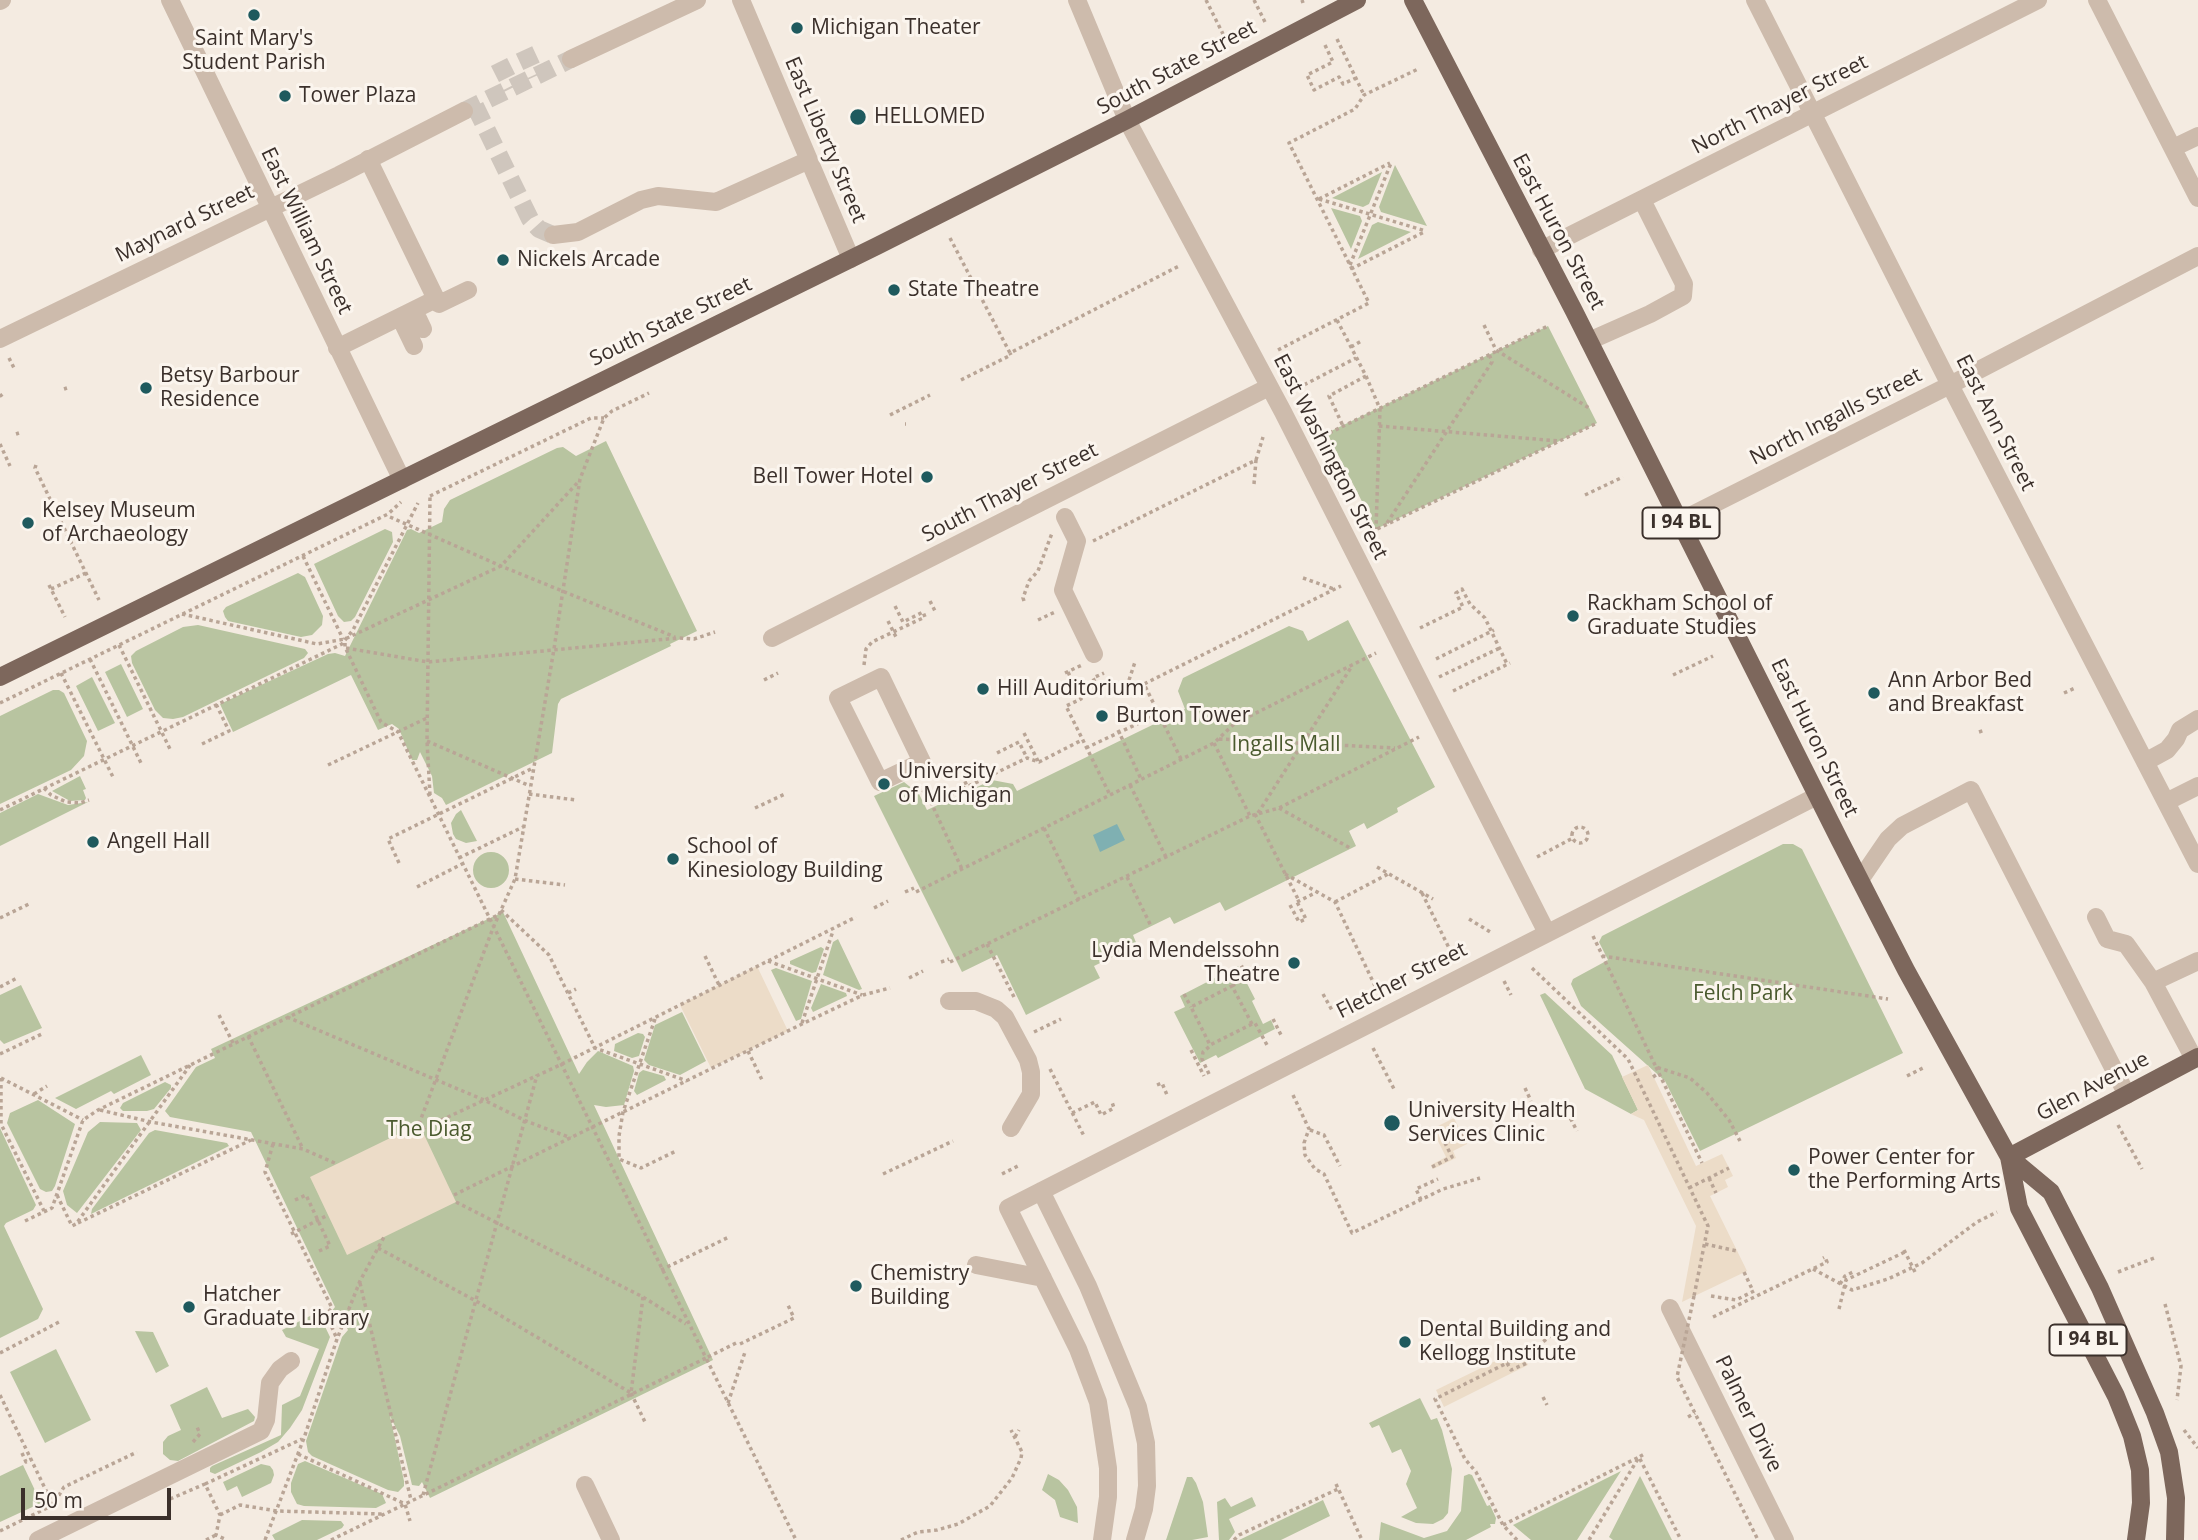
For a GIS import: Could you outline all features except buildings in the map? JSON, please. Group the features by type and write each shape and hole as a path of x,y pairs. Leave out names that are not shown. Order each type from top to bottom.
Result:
{"main road":[{"name":"South State Street","path":"0,677 404,488 1357,0"},
{"name":"East Huron Street","path":"1413,0 1589,341 1906,970 2009,1157 2019,1208 2116,1396 2132,1437 2140,1470 2138,1537"},
{"name":"Glen Avenue","path":"2009,1157 2196,1058"},
{"name":"East Huron Street","path":"2009,1157 2051,1192 2100,1288 2155,1412 2169,1452 2176,1498 2175,1540"}],"street":[{"name":"East William Street","path":"170,0 404,488"},
{"path":"571,59 697,0"},
{"name":"East Liberty Street","path":"741,0 851,259"},
{"name":"East Washington Street","path":"1077,0 1127,120 1269,387 1547,933"},
{"name":"East Ann Street","path":"1755,0 1950,385 2198,864"},
{"name":"North Thayer Street","path":"1541,250 2038,0"},
{"path":"2097,0 2198,198"},
{"name":"Maynard Street","path":"0,339 464,111"},
{"path":"2173,148 2198,136"},
{"path":"368,159 439,304 468,290"},
{"path":"553,235 578,232 641,200 658,196 716,202 809,160"},
{"path":"1589,341 1683,296 1684,284 1642,200"},
{"name":"North Ingalls Street","path":"1680,521 2198,256"},
{"path":"337,348 436,299"},
{"path":"407,313 423,329"},
{"path":"407,313 414,346"},
{"name":"South Thayer Street","path":"772,638 1269,387"},
{"path":"1057,521 1077,541 1063,590 1094,654"},
{"path":"881,677 922,762 880,782 838,698 867,683 881,677"},
{"path":"2145,762 2167,750 2180,730 2198,719"},
{"path":"2166,802 2198,786"},
{"path":"1860,880 1888,839 1902,826 1971,790 2127,1095"},
{"name":"Fletcher Street","path":"1043,1278 1008,1208 1817,796"},
{"path":"2096,917 2107,939 2126,944 2153,982 2196,1058"},
{"path":"2153,982 2198,961"},
{"path":"949,1001 975,1001 996,1009 1012,1028 1028,1060 1031,1094 1011,1128"},
{"path":"1041,1191 1088,1286 1138,1407 1146,1443 1146,1496 1135,1540"},
{"path":"976,1265 1043,1278 1078,1349 1098,1402 1106,1444 1108,1497 1102,1540"},
{"name":"Palmer Drive","path":"1670,1308 1785,1540"},
{"path":"38,1540 261,1431 266,1420 270,1383 280,1369 291,1361"},
{"path":"585,1485 611,1540"}],"path":[{"path":"1206,0 1227,42"},
{"path":"1254,0 1265,22"},
{"path":"1337,39 1364,95"},
{"path":"1325,45 1333,62 1307,75 1314,90 1339,77 1343,84 1356,78"},
{"path":"1278,350 1368,303 1289,144 1355,109 1364,95 1418,69"},
{"path":"1318,200 1391,162 1350,267"},
{"path":"1318,200 1426,231 1350,267"},
{"path":"950,238 1010,353"},
{"path":"961,380 1179,266"},
{"path":"1336,320 1380,409 1373,531 1597,423"},
{"path":"1485,325 1496,350 1589,408"},
{"path":"1323,436 1548,326"},
{"path":"1351,347 1363,340"},
{"path":"1385,525 1492,362 1489,354"},
{"path":"9,358 15,368"},
{"path":"1298,388 1356,358"},
{"path":"1343,426 1329,396 1366,376"},
{"path":"649,393 612,411 604,418 580,479 555,649 515,879 493,928 420,1127 560,1065 856,917"},
{"path":"890,415 930,395"},
{"path":"430,797 427,718 430,496 591,418 604,418"},
{"path":"1379,426 1559,441"},
{"path":"1254,484 1256,460 1263,437"},
{"path":"0,444 10,466"},
{"path":"1077,541 1096,541 1256,460"},
{"path":"37,465 35,468 99,600"},
{"path":"1585,495 1623,477"},
{"path":"182,614 317,644 344,639 501,566 580,479"},
{"path":"0,703 388,514 404,488"},
{"path":"0,810 336,646 353,630 418,503"},
{"path":"390,517 501,566 678,638"},
{"path":"1024,601 1029,581 1038,571 1057,521"},
{"path":"303,555 381,722 398,732 591,1129 796,1540"},
{"path":"65,617 50,587 86,572"},
{"path":"1303,578 1335,589"},
{"path":"1181,760 1144,684 1340,586"},
{"path":"1420,628 1463,607 1456,593 1462,590 1469,604 1485,618 1492,631 1508,664 1453,691"},
{"path":"930,601 936,613"},
{"path":"867,683 863,674 866,649 872,642 895,634 925,617 923,612 903,622 894,604"},
{"path":"888,621 895,634"},
{"path":"1436,659 1492,631"},
{"path":"336,646 428,662 678,638 694,639 715,632"},
{"path":"119,645 170,749"},
{"path":"1439,677 1500,647"},
{"path":"905,892 962,869 1181,760 1214,743 1234,724 1376,653"},
{"path":"1673,676 1713,656"},
{"path":"90,659 141,763"},
{"path":"1129,680 1135,662"},
{"path":"1254,814 1353,664"},
{"path":"1068,671 1071,683 1081,699 1066,706 1110,795"},
{"path":"61,673 113,777"},
{"path":"765,680 778,673"},
{"path":"1101,694 1093,678 1104,673"},
{"path":"1079,693 1096,685"},
{"path":"2064,694 2075,688"},
{"path":"202,744 229,731 216,704"},
{"path":"1086,748 1158,714"},
{"path":"328,765 427,718"},
{"path":"1979,732 1985,730"},
{"path":"1118,731 1142,779"},
{"path":"1024,733 1039,762"},
{"path":"941,962 987,944 1254,814 1279,808 1419,737"},
{"path":"1219,739 1397,748"},
{"path":"962,869 931,804 1027,758 1039,762 1082,740"},
{"path":"427,741 530,786"},
{"path":"997,753 1019,742 1027,758"},
{"path":"1214,743 1298,901 1306,919 1299,922 1290,905 1298,901 1317,892"},
{"path":"399,863 388,839 533,768"},
{"path":"962,775 967,786"},
{"path":"1130,785 1166,857"},
{"path":"44,788 51,795 70,803 89,800"},
{"path":"755,808 785,793"},
{"path":"529,794 576,800"},
{"path":"1279,808 1350,848"},
{"path":"459,858 525,826"},
{"path":"1044,828 1079,900"},
{"path":"1578,828 1583,828 1588,834 1582,843 1573,838 1574,831 1578,828"},
{"path":"1537,857 1573,838"},
{"path":"417,887 462,864"},
{"path":"1377,867 1433,899"},
{"path":"1285,874 1335,902 1377,990"},
{"path":"1335,902 1388,874"},
{"path":"1127,877 1151,926"},
{"path":"515,879 565,885"},
{"path":"1422,893 1451,953"},
{"path":"874,908 888,901"},
{"path":"0,918 31,902"},
{"path":"25,1221 52,1208 83,1120 98,1110 489,920 500,912"},
{"path":"500,912 549,955 595,1048 687,1081"},
{"path":"1469,919 1492,933"},
{"path":"802,1024 834,929"},
{"path":"1593,936 1702,1163"},
{"path":"987,944 1017,1005"},
{"path":"1602,956 1888,999"},
{"path":"705,957 719,985"},
{"path":"768,961 863,995"},
{"path":"1191,1007 1248,977 1241,965"},
{"path":"1532,968 1628,1059 1708,1226 1677,1377 1758,1540"},
{"path":"908,978 922,971"},
{"path":"0,987 17,978"},
{"path":"1504,981 1511,995"},
{"path":"1232,986 1266,1045"},
{"path":"454,1195 863,995 890,988"},
{"path":"568,993 576,989"},
{"path":"1184,994 1210,1045"},
{"path":"1324,994 1333,1012"},
{"path":"219,1015 233,1043"},
{"path":"287,1017 571,1138"},
{"path":"619,1159 623,1112 656,1017"},
{"path":"1032,1033 1061,1019"},
{"path":"1273,1019 1282,1037"},
{"path":"1209,1073 1202,1059 1203,1052 1210,1045 1252,1024"},
{"path":"0,1054 44,1033"},
{"path":"248,1036 303,1149"},
{"path":"1373,1048 1395,1091"},
{"path":"1191,1050 1203,1076"},
{"path":"748,1051 763,1082"},
{"path":"76,1224 192,1063"},
{"path":"1048,1064 1084,1136"},
{"path":"1656,1067 1690,1078 1707,1093 1740,1141"},
{"path":"1907,1076 1923,1068"},
{"path":"1653,1077 1659,1073"},
{"path":"423,1495 496,1223 515,1165 537,1075"},
{"path":"44,1211 1,1124 1,1077 83,1120"},
{"path":"1157,1085 1162,1083 1167,1094"},
{"path":"34,1094 47,1086"},
{"path":"1525,1088 1531,1101"},
{"path":"1293,1096 1309,1129 1324,1135 1340,1166"},
{"path":"1072,1113 1095,1102 1101,1115 1114,1108 1112,1102"},
{"path":"1564,1106 1577,1131"},
{"path":"98,1110 303,1149 337,1164"},
{"path":"2119,1125 2141,1169"},
{"path":"1309,1129 1304,1143 1305,1155 1314,1169 1324,1174 1352,1233 1443,1189 1480,1178"},
{"path":"1432,1167 1451,1157 1445,1143 1463,1135"},
{"path":"57,1195 72,1226 251,1140"},
{"path":"884,1174 953,1141"},
{"path":"273,1144 265,1171 332,1308 326,1314 337,1339"},
{"path":"609,1164 619,1159 641,1168 676,1151"},
{"path":"1002,1174 1018,1166"},
{"path":"1689,1188 1729,1168"},
{"path":"1709,1178 1716,1193"},
{"path":"1420,1200 1416,1189 1438,1179"},
{"path":"295,1200 306,1195 330,1246 319,1251"},
{"path":"456,1202 643,1297 688,1325"},
{"path":"1812,1269 1852,1290 1914,1270 1977,1222 1997,1212"},
{"path":"293,1233 328,1215"},
{"path":"265,1540 360,1280 384,1237"},
{"path":"661,1270 729,1237"},
{"path":"1704,1244 1737,1251"},
{"path":"378,1248 476,1301 631,1393"},
{"path":"1842,1285 1846,1280 1904,1251 1914,1270"},
{"path":"1711,1296 1737,1302 1827,1262 1825,1257 1823,1258"},
{"path":"2118,1272 2157,1257"},
{"path":"1713,1317 1754,1291 1744,1272"},
{"path":"1839,1309 1845,1276 1853,1272"},
{"path":"360,1280 411,1501"},
{"path":"643,1297 631,1393 645,1422"},
{"path":"331,1540 631,1393 794,1318 787,1303"},
{"path":"2165,1304 2181,1366 2177,1400"},
{"path":"0,1353 59,1322"},
{"path":"1517,1540 1503,1525 1436,1398 1533,1350 1555,1332"},
{"path":"756,1337 762,1339"},
{"path":"728,1403 745,1352"},
{"path":"1507,1363 1511,1370 1527,1363"},
{"path":"1726,1379 1737,1373"},
{"path":"0,1395 52,1503"},
{"path":"1543,1397 1547,1405"},
{"path":"1743,1413 1753,1408"},
{"path":"1688,1417 1695,1413"},
{"path":"901,1540 918,1532 937,1531 958,1524 990,1506 1012,1478 1021,1458 1022,1452 1011,1430"},
{"path":"1015,1437 1019,1430"},
{"path":"2185,1430 2198,1448"},
{"path":"170,1499 304,1438"},
{"path":"0,1531 52,1503 64,1487 137,1452"},
{"path":"22,1453 26,1462 31,1459"},
{"path":"298,1454 405,1504 410,1521"},
{"path":"1503,1525 1646,1454"},
{"path":"1589,1540 1639,1457"},
{"path":"1639,1457 1681,1540"},
{"path":"205,1484 220,1516 216,1535"},
{"path":"1234,1540 1337,1486 1363,1540"},
{"path":"43,1506 52,1503"},
{"path":"220,1516 240,1505 276,1511 384,1514"},
{"path":"206,1540 216,1535"},
{"path":"216,1535 227,1540"}],"green space":[{"path":"1395,165 1427,226 1381,212 1379,207"},
{"path":"1382,172 1369,204 1363,207 1332,198"},
{"path":"1331,208 1360,216 1362,221 1351,249"},
{"path":"1378,222 1411,232 1358,259 1372,225"},
{"path":"1548,326 1597,423 1376,529 1327,433"},
{"path":"606,441 697,631 561,699 558,704 552,753 446,805 442,798 434,793 432,776 420,752 417,760 412,760 399,729 392,724 378,730 351,675 233,732 220,704 328,654 345,656 407,530 419,533 442,522 444,509 450,500 557,448 563,447 576,456"},
{"path":"385,529 392,532 393,542 355,617 344,622 338,616 314,564"},
{"path":"298,573 305,577 323,616 322,625 312,635 301,637 228,621 225,617 223,611 226,607"},
{"name":"Ingalls Mall","path":"1348,620 1435,787 1397,808 1398,812 1367,829 1364,823 1349,831 1356,846 1225,911 1220,902 1174,924 1170,917 1133,935 1137,945 1094,966 1100,978 1026,1015 997,955 962,972 874,796 904,782 919,794 927,810 992,780 1013,784 1017,791 1185,709 1178,691 1183,678 1289,626 1303,631 1308,641"},
{"path":"198,625 305,649 308,653 304,658 183,717 163,718 155,710 131,656 183,627"},
{"path":"121,664 143,709 127,717 105,672"},
{"path":"92,677 115,723 98,731 76,686"},
{"path":"53,690 64,693 87,741 84,756 71,770 0,804 0,716"},
{"path":"80,776 86,789 83,790 85,800 70,801 52,791"},
{"path":"38,794 68,805 88,802 0,846 0,813"},
{"path":"461,810 477,841 466,843 456,839 453,834 451,823"},
{"name":"Felch Park","path":"1783,844 1793,844 1802,849 1903,1053 1700,1151 1665,1081 1581,1006 1571,984 1573,979 1608,960 1599,942 1602,936"},
{"path":"491,852 504,857 509,870 504,883 491,888 478,883 473,870 478,857"},
{"name":"The Diag","path":"503,912 579,1074 598,1051 633,1066 624,1105 594,1105 713,1360 430,1498 422,1482 419,1486 412,1485 400,1436 390,1416 404,1481 404,1486 398,1492 388,1490 308,1452 306,1441 342,1337 348,1330 339,1312 334,1323 331,1312 335,1307 251,1132 170,1117 165,1111 196,1067 215,1058 211,1049"},
{"path":"838,939 862,989 823,975 833,942"},
{"path":"821,947 824,949 816,972 812,973 790,964 790,961"},
{"path":"1238,966 1255,999 1252,1001 1263,1024 1271,1020 1275,1029 1218,1058 1216,1055 1200,1063 1174,1012 1185,1007 1180,996"},
{"path":"776,968 812,981 801,1019 796,1021 771,970"},
{"path":"821,984 846,993 847,996 813,1012 811,1008"},
{"path":"21,985 42,1028 4,1044 0,1040 0,995"},
{"path":"1545,993 1612,1055 1638,1110 1631,1114 1585,1089 1540,995"},
{"path":"682,1012 706,1061 680,1075 649,1065 644,1060 655,1025"},
{"path":"638,1033 645,1037 639,1056 632,1058 614,1051 615,1044"},
{"path":"141,1055 151,1075 114,1094 111,1091 76,1109 55,1098"},
{"path":"643,1070 664,1076 666,1080 637,1095 634,1091 639,1073"},
{"path":"165,1082 171,1085 171,1088 154,1109 123,1111 120,1108 123,1103"},
{"path":"38,1100 75,1124 55,1186 52,1191 46,1192 40,1189 7,1123 10,1113"},
{"path":"100,1122 137,1123 141,1130 77,1213 67,1205 63,1191 88,1132"},
{"path":"0,1128 36,1205 33,1210 4,1226 43,1309 38,1319 0,1338"},
{"path":"155,1130 227,1143 229,1146 91,1214 149,1133"},
{"path":"318,1312 330,1337 302,1410 290,1428 278,1442 261,1452 215,1474 210,1472 212,1466 281,1435 282,1405 300,1396 319,1349 286,1337 282,1330"},
{"path":"135,1331 153,1332 169,1366 156,1373"},
{"path":"56,1349 91,1420 45,1443 10,1372"},
{"path":"207,1387 222,1418 248,1409 255,1417 254,1421 178,1461 170,1460 163,1454 163,1442 168,1436 181,1430 170,1405"},
{"path":"1420,1398 1431,1420 1437,1418 1452,1469 1448,1513 1433,1524 1416,1523 1401,1517 1417,1508 1406,1484 1411,1471 1401,1449 1392,1453 1379,1425 1372,1428 1369,1423"},
{"path":"305,1461 382,1494 386,1503 376,1508 297,1504 291,1492 291,1483 298,1464"},
{"path":"261,1464 270,1466 273,1470 271,1483 242,1497 237,1486 227,1491 223,1482"},
{"path":"23,1465 41,1503 0,1522 0,1476"},
{"path":"1621,1471 1577,1540 1531,1540 1513,1525"},
{"path":"1048,1474 1059,1480 1068,1490 1077,1507 1078,1523 1060,1517 1055,1500 1042,1490"},
{"path":"1469,1474 1496,1518 1495,1524 1490,1524 1491,1527 1466,1540 1379,1540 1381,1522 1424,1538 1447,1531 1461,1511 1464,1476"},
{"path":"1640,1476 1672,1540 1613,1540 1609,1537"},
{"path":"1187,1477 1192,1477 1196,1483 1203,1502 1208,1537 1166,1540"},
{"path":"1252,1497 1256,1506 1229,1519 1235,1532 1229,1540 1219,1540 1217,1502 1225,1498 1231,1507"},
{"path":"1323,1500 1330,1516 1281,1540 1239,1540"},
{"path":"302,1520 341,1521 344,1525 317,1540 275,1540 272,1535"}],"shaded area":[{"path":"757,966 788,1031 711,1068 680,1005"},
{"path":"1648,1065 1696,1166 1722,1154 1733,1176 1725,1180 1728,1187 1710,1196 1747,1271 1682,1302 1696,1226 1644,1120 1631,1114 1638,1110 1622,1077"},
{"path":"1454,1118 1467,1144 1453,1151 1456,1158 1433,1169 1431,1165 1446,1157 1432,1129"},
{"path":"419,1124 456,1202 347,1255 310,1177"},
{"path":"1520,1349 1528,1365 1444,1407 1436,1390"}],"water":[{"path":"1117,824 1125,840 1100,852 1093,835"}],"tunnel":[{"path":"524,50 536,76"},
{"path":"464,111 571,59"},
{"path":"499,62 512,88"},
{"path":"475,106 530,219 539,229 553,235"}],"place":[{"name":"Saint Mary's Student Parish","path":"254,15"},
{"name":"Michigan Theater","path":"797,28"},
{"name":"Tower Plaza","path":"285,96"},
{"name":"HELLOMED","path":"858,117"},
{"name":"Nickels Arcade","path":"503,260"},
{"name":"State Theatre","path":"894,290"},
{"name":"Betsy Barbour Residence","path":"146,388"},
{"name":"Bell Tower Hotel","path":"927,477"},
{"name":"Kelsey Museum of Archaeology","path":"28,523"},
{"name":"Rackham School of Graduate Studies","path":"1573,616"},
{"name":"Hill Auditorium","path":"983,689"},
{"name":"Ann Arbor Bed and Breakfast","path":"1874,693"},
{"name":"Burton Tower","path":"1102,716"},
{"name":"University of Michigan","path":"884,784"},
{"name":"Angell Hall","path":"93,842"},
{"name":"School of Kinesiology Building","path":"673,859"},
{"name":"Lydia Mendelssohn Theatre","path":"1294,963"},
{"name":"University Health Services Clinic","path":"1392,1123"},
{"name":"Power Center for the Performing Arts","path":"1794,1170"},
{"name":"Chemistry Building","path":"856,1286"},
{"name":"Hatcher Graduate Library","path":"189,1307"},
{"name":"Dental Building and Kellogg Institute","path":"1405,1342"}]}
